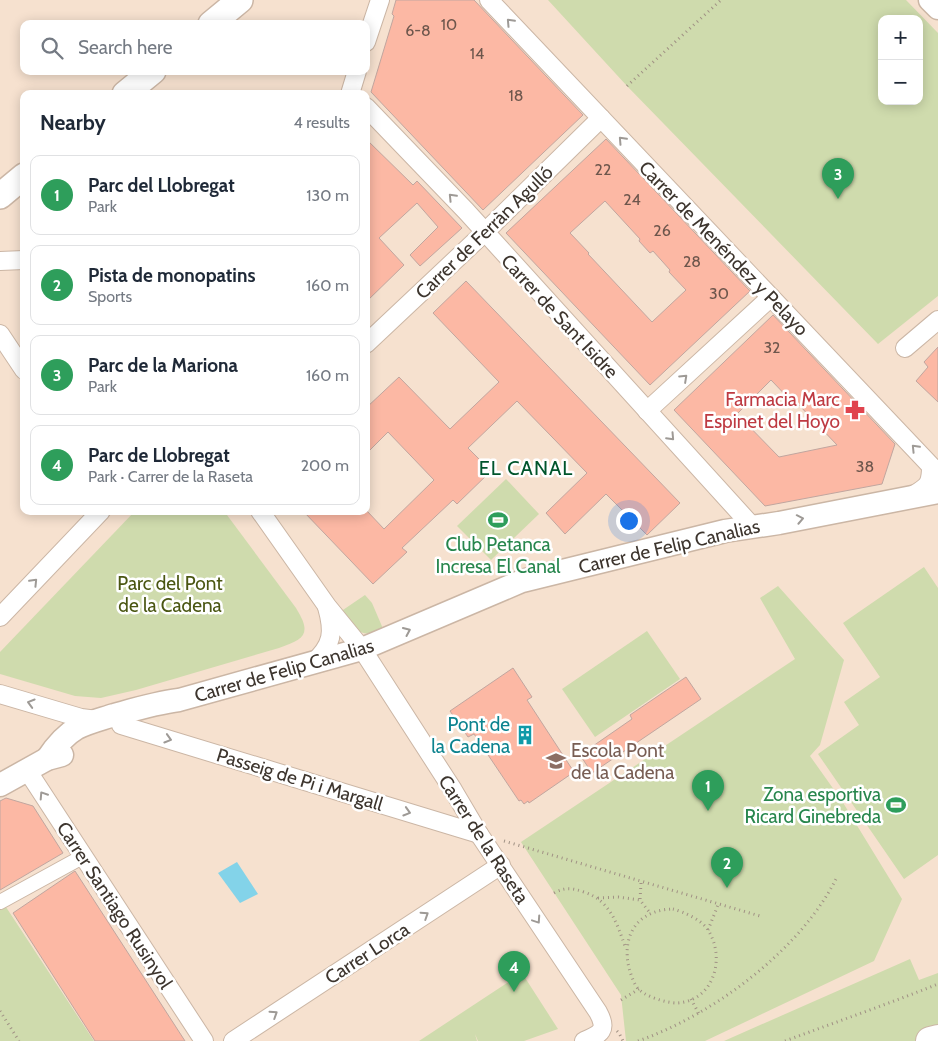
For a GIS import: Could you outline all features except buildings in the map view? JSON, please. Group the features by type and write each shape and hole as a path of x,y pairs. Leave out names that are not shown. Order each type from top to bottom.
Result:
{"highway":[{"path":"930,1041 938,1039"}],"main road":[{"path":"216,20 240,0"},
{"path":"130,90 148,75"},
{"path":"0,196 20,179"}],"street":[{"path":"370,30 380,0"},
{"name":"Carrer de Menéndez y Pelayo","path":"489,0 931,466 931,479 927,487 910,498"},
{"path":"930,0 938,8"},
{"path":"352,90 356,75"},
{"name":"Carrer de Sant Isidre","path":"370,112 485,232 752,526"},
{"name":"Carrer de Ferràn Agulló","path":"370,340 485,232 601,118"},
{"path":"0,260 20,260"},
{"path":"648,411 771,297"},
{"path":"905,348 938,320"},
{"path":"0,334 20,364"},
{"name":"Carrer de Felip Canalias","path":"88,721 155,703 179,700 362,649 522,581 752,526 779,523 938,492"},
{"path":"0,617 97,515"},
{"name":"Carrer de la Raseta","path":"263,515 327,606 344,642 362,649 479,834 598,1012 603,1029 596,1036 584,1041"},
{"name":"Carrer de la Raseta","path":"313,663 326,650 330,641 331,621 327,606"},
{"path":"0,694 88,721 86,733 74,739 57,755"},
{"name":"Carrer de Felip Canalias","path":"0,785 57,755 121,725 156,713 179,700"},
{"name":"Passeig de Pi i Margall","path":"121,725 479,834"},
{"name":"Carrer Santiago Rusinyol","path":"27,770 204,1041"},
{"path":"0,902 84,856"},
{"name":"Carrer Lorca","path":"234,1041 501,865"}],"path":[{"path":"627,86 721,0"},
{"path":"479,834 641,883 760,916"},
{"path":"638,1041 672,1028 699,1014 736,988 781,950 822,902 837,877"},
{"path":"641,883 640,900 650,914"},
{"path":"554,892 567,887 598,898 618,897 640,900"},
{"path":"598,898 609,911 627,952"},
{"path":"708,930 718,905"},
{"path":"666,910 679,911 690,916 708,930 716,953 713,980 701,993 686,1001 667,1002 654,998 639,989 629,967 627,952 628,939 636,923 650,914 666,910"},
{"path":"785,1041 858,1013 884,1006 938,984"},
{"path":"621,1000 639,989"},
{"path":"691,999 699,1014"},
{"path":"0,1012 20,1041"}],"green space":[{"path":"548,0 906,0 921,15 878,15 878,105 923,105 923,18 938,33 938,296 878,344 627,86"},
{"name":"Club Petanca Incresa El Canal","path":"506,479 539,514 491,560 457,526"},
{"name":"Parc del Pont de la Cadena","path":"131,515 227,515 296,608 305,630 295,642 279,648 136,690 101,698 75,696 0,674 0,652"},
{"name":"Zona esportiva Ricard Ginebreda","path":"924,567 938,588 938,855 904,879 818,754 859,725 844,702 880,677 843,623"},
{"path":"778,586 844,660 820,745 810,756 842,801 902,899 874,961 705,1041 626,1041 621,995 521,842 795,659 760,598"},
{"path":"365,595 372,603 384,631 369,634 358,631 349,624 340,612"},
{"path":"647,631 680,679 595,737 562,689"},
{"path":"0,896 2,901 94,1041 0,1041"},
{"path":"910,959 919,980 938,973 938,1041 724,1041"},
{"path":"522,973 558,1029 524,1041 478,1041 475,1034 477,1041 419,1041"}],"water":[{"path":"237,862 258,894 240,903 218,873"}],"place":[{"name":"Parc de la Mariona","path":"838,199"},
{"name":"Farmacia Marc Espinet del Hoyo","path":"855,410"},
{"name":"Club Petanca Incresa El Canal","path":"498,520"},
{"name":"Pont de la Cadena","path":"525,735"},
{"name":"Escola Pont de la Cadena","path":"556,761"},
{"name":"Zona esportiva Ricard Ginebreda","path":"896,805"},
{"name":"Parc del Llobregat","path":"708,811"},
{"name":"Pista de monopatins","path":"727,888"},
{"name":"Parc de Llobregat","path":"514,992"}],"district":[{"name":"EL CANAL","path":"526,468"}]}
